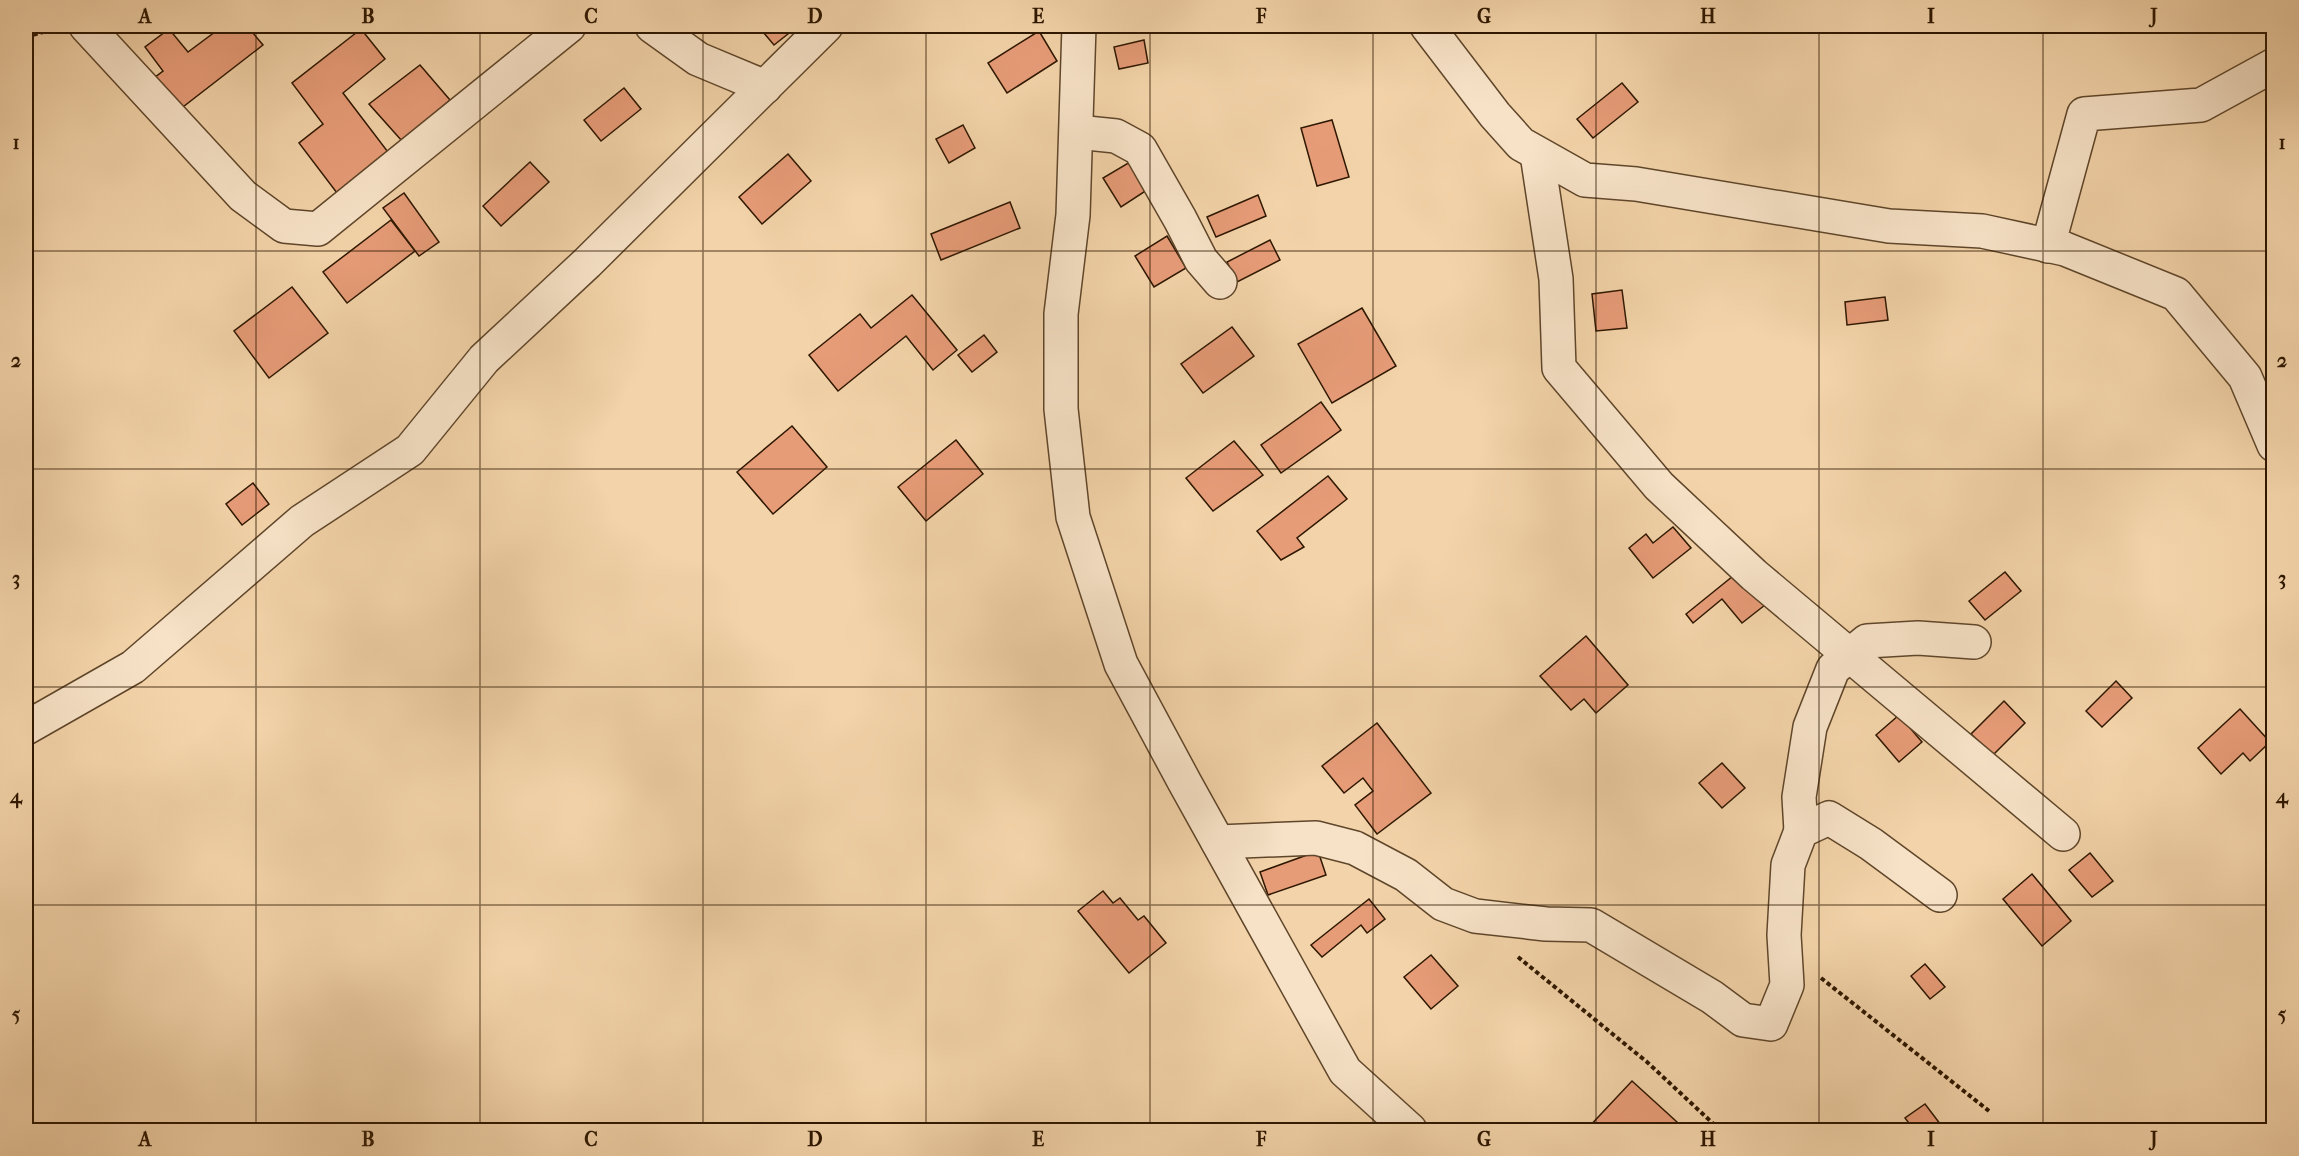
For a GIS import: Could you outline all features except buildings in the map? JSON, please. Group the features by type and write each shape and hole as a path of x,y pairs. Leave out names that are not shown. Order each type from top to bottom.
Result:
{"street":[{"path":"86,26 156,99 243,196 284,226 318,229 569,26"},
{"path":"652,26 698,59 765,87"},
{"path":"26,728 134,667 302,521 410,450 484,359 587,263 826,26"},
{"path":"1079,26 1073,215 1061,314 1061,409 1073,517 1121,664 1218,843 1345,1071 1410,1131"},
{"path":"1427,26 1495,115 1521,144 1585,180 1636,184 1889,226 1982,231 2065,249 2176,294 2245,377 2274,445"},
{"path":"2048,246 2084,114 2201,105 2274,64"},
{"path":"1077,132 1116,136 1140,149 1201,260 1220,282"},
{"path":"1537,154 1556,279 1559,368 1659,486 1754,575 2063,834"},
{"path":"1218,843 1316,838 1355,848 1406,875 1443,904 1474,916 1546,924 1591,925 1712,997 1743,1020 1771,1024 1787,985 1785,949 1788,866 1801,831 1799,797 1810,727 1833,669 1867,641 1917,638 1974,642"},
{"path":"1801,831 1829,818 1871,844 1940,895"}],"path":[{"path":"26,38 62,26"},
{"path":"1785,949 1989,1111"},
{"path":"1517,956 1647,1062 1720,1131"}]}
